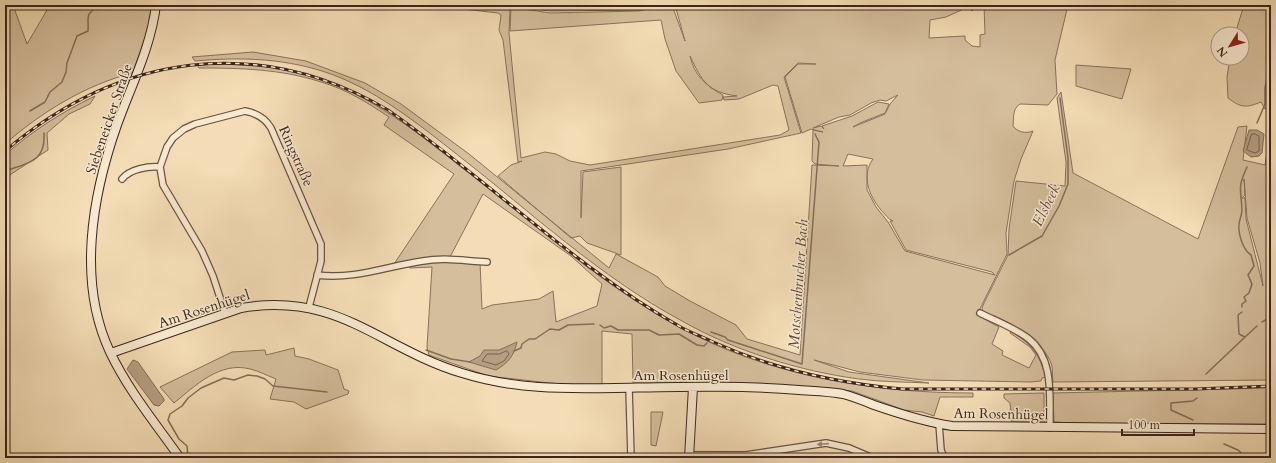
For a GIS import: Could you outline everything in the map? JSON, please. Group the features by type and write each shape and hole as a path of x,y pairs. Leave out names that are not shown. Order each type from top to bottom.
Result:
{"street":[{"name":"Siebeneicker Straße","path":"156,5 149,40 108,152 101,178 94,220 91,270 92,293 101,331 124,378 180,458"},
{"name":"Ringstraße","path":"160,167 163,155 170,142 177,133 189,126 239,112 251,112 265,120 271,128 321,244 322,254 309,307"},
{"path":"122,179 130,172 150,167 160,167 163,185 202,251 213,276 225,313"},
{"path":"317,275 334,276 375,272 433,259 487,262"},
{"name":"Am Rosenhügel","path":"111,353 241,308 267,304 287,304 309,307 347,319 443,366 486,380 511,384 560,388 742,388 824,392 854,397 905,415 939,424 983,427 1271,429"},
{"path":"980,313 1029,339 1043,356 1049,377 1050,428"},
{"path":"629,388 631,458"},
{"path":"692,388 689,456 746,457 826,443 849,448 873,458"},
{"path":"939,424 941,450 944,458"}],"shaded area":[{"path":"5,5 13,5 27,44 50,5 152,5 148,29 133,73 99,84 65,101 33,121 5,144"},
{"path":"427,5 496,5 510,7 509,33 521,158 545,152 556,154 570,161 590,165 780,135 789,130 778,86 773,85 739,99 724,100 723,97 737,96 719,92 702,79 706,84 711,88 723,95 722,100 699,103 676,71 665,39 661,20 510,31 511,7 550,13 639,11 664,5 672,5 685,41 675,5 974,5 972,11 968,7 946,17 930,20 929,38 965,36 965,40 972,46 980,47 980,35 985,34 984,5 1068,5 1055,60 1057,94 1048,105 1020,104 1017,106 1015,111 1013,126 1022,132 1033,131 1021,159 1014,181 1006,233 1007,254 977,315 999,327 992,344 1003,351 1002,355 1029,368 1036,355 1030,347 1010,333 1011,331 1025,341 1034,351 1040,362 1046,377 1042,378 1041,381 1031,382 923,380 860,372 814,360 849,372 929,383 868,380 813,371 745,350 702,332 652,304 623,285 567,243 427,131 394,107 359,86 322,71 290,63 243,59 195,61 192,57 253,52 306,61 365,83 401,104 469,154 544,215 498,176 511,165 522,161 518,162 503,40 499,30 501,15 498,13","holes":["690,56 702,79 694,69","798,63 816,64 798,64 785,77 802,133 811,129 823,132 813,130 812,161 815,164 839,166 812,165 800,355 747,339 736,325 665,286 658,277 616,254 609,268 572,238 580,236 587,243 621,255 621,167 583,172 581,218 581,171 728,149 801,133 784,77","898,95 890,104 885,114 853,127 885,113 889,104 878,102 852,116 822,126 824,129 821,126 813,128 839,117 850,115 871,103 880,100 886,101","848,154 873,159 869,165 867,178 867,165 843,166","867,178 873,198 881,210 893,221 890,221 906,250 992,272 995,275 905,251 888,222 876,207 867,190"]},
{"path":"501,5 658,5 640,10 550,11"},
{"path":"1244,5 1271,5 1271,107 1265,109 1261,102 1244,106 1237,104 1228,98 1227,77 1229,66 1250,66 1250,26 1237,26"},
{"path":"222,64 273,68 298,72 322,79 360,96 378,106 412,129 567,252 622,292 679,327 713,344 749,358 822,378 897,390 973,393 973,397 940,397 934,416 922,412 904,410 852,391 817,387 728,383 633,383 632,334 602,331 602,387 488,376 429,355 427,347 432,267 410,268 408,266 394,264 454,174 384,125 389,117 339,88 291,74 230,68 199,68 197,65","holes":["483,194 571,256 602,284 597,306 556,322 553,291 539,299 492,305 482,309 480,262 450,257"]},
{"path":"1076,65 1131,69 1122,99 1076,86"},
{"path":"1061,92 1073,173 1198,239 1238,127 1247,126 1243,160 1265,165 1271,132 1271,380 1053,382 1052,366 1041,347 1033,339 1013,327 983,313 982,308 984,303 1008,255 1009,229 1016,181 1065,186 1066,162 1057,98","holes":["1244,179 1247,218 1260,263 1263,286 1246,219 1245,198 1242,198 1245,195"]},
{"path":"95,96 90,104 69,114 47,133 48,150 5,178 5,155 48,122"},
{"path":"294,348 295,356 309,359 338,370 344,389 349,391 348,394 306,409 294,402 270,399 276,379 260,372 239,367 218,372 199,383 174,403 160,387 232,352 265,350 266,355"},
{"path":"1271,388 1271,424 1092,424 1054,422 1053,393"},
{"path":"1044,393 1044,422 1012,422 1010,403 1004,398 1004,394"},
{"path":"651,412 663,412 656,446 651,445"}],"water":[{"path":"1249,130 1257,130 1264,134 1262,153 1259,156 1251,157 1243,151"},
{"path":"517,342 510,359 496,370 469,362 480,356 484,350 499,350"},
{"path":"133,360 138,362 164,399 159,406 154,405 127,369"}],"waterway":[{"path":"30,111 45,102 50,92 62,82 77,36 88,31 88,16 99,5"},
{"path":"5,58 5,68"},
{"path":"1257,123 1265,104 1265,88 1271,59"},
{"name":"Elsbeek","path":"1009,255 1042,236 1059,206 1068,184 1068,158 1060,98"},
{"path":"5,171 28,163 39,156 44,143 44,133"},
{"name":"Motschenbrucher Bach","path":"711,332 725,337 728,340 802,364 819,142 815,134"},
{"path":"1242,307 1242,304 1246,301 1244,297 1249,293 1252,284 1248,275 1254,266 1251,255 1248,253 1242,242 1239,229 1242,214 1241,184 1247,167"},
{"path":"1206,374 1245,337 1239,334 1238,315 1242,312"},
{"path":"1262,322 1271,317"},
{"name":"Motschenbrucher Bach","path":"514,351 521,348 522,344 529,339 535,339 550,329 559,330 568,325 594,324"},
{"name":"Motschenbrucher Bach","path":"600,325 604,328 611,326 618,330 649,330 659,335 679,334 697,345 704,346 707,343"},
{"path":"1245,337 1257,326"},
{"name":"Motschenbrucher Bach","path":"426,350 451,359 470,362"},
{"name":"Motschenbrucher Bach","path":"188,457 187,446 179,439 168,420 170,414 182,406 188,398 201,388 224,378 234,380 248,375 265,379 273,386 327,392"},
{"path":"1193,420 1171,410 1171,403 1193,401 1197,398"},
{"path":"1224,444 1238,450 1247,458"}],"railway":[{"path":"5,151 49,118 95,93 142,75 190,65 239,64 289,70 339,86 388,110 460,164 603,277 679,326 734,351 781,367 829,379 903,389 1196,389 1271,386"}]}
